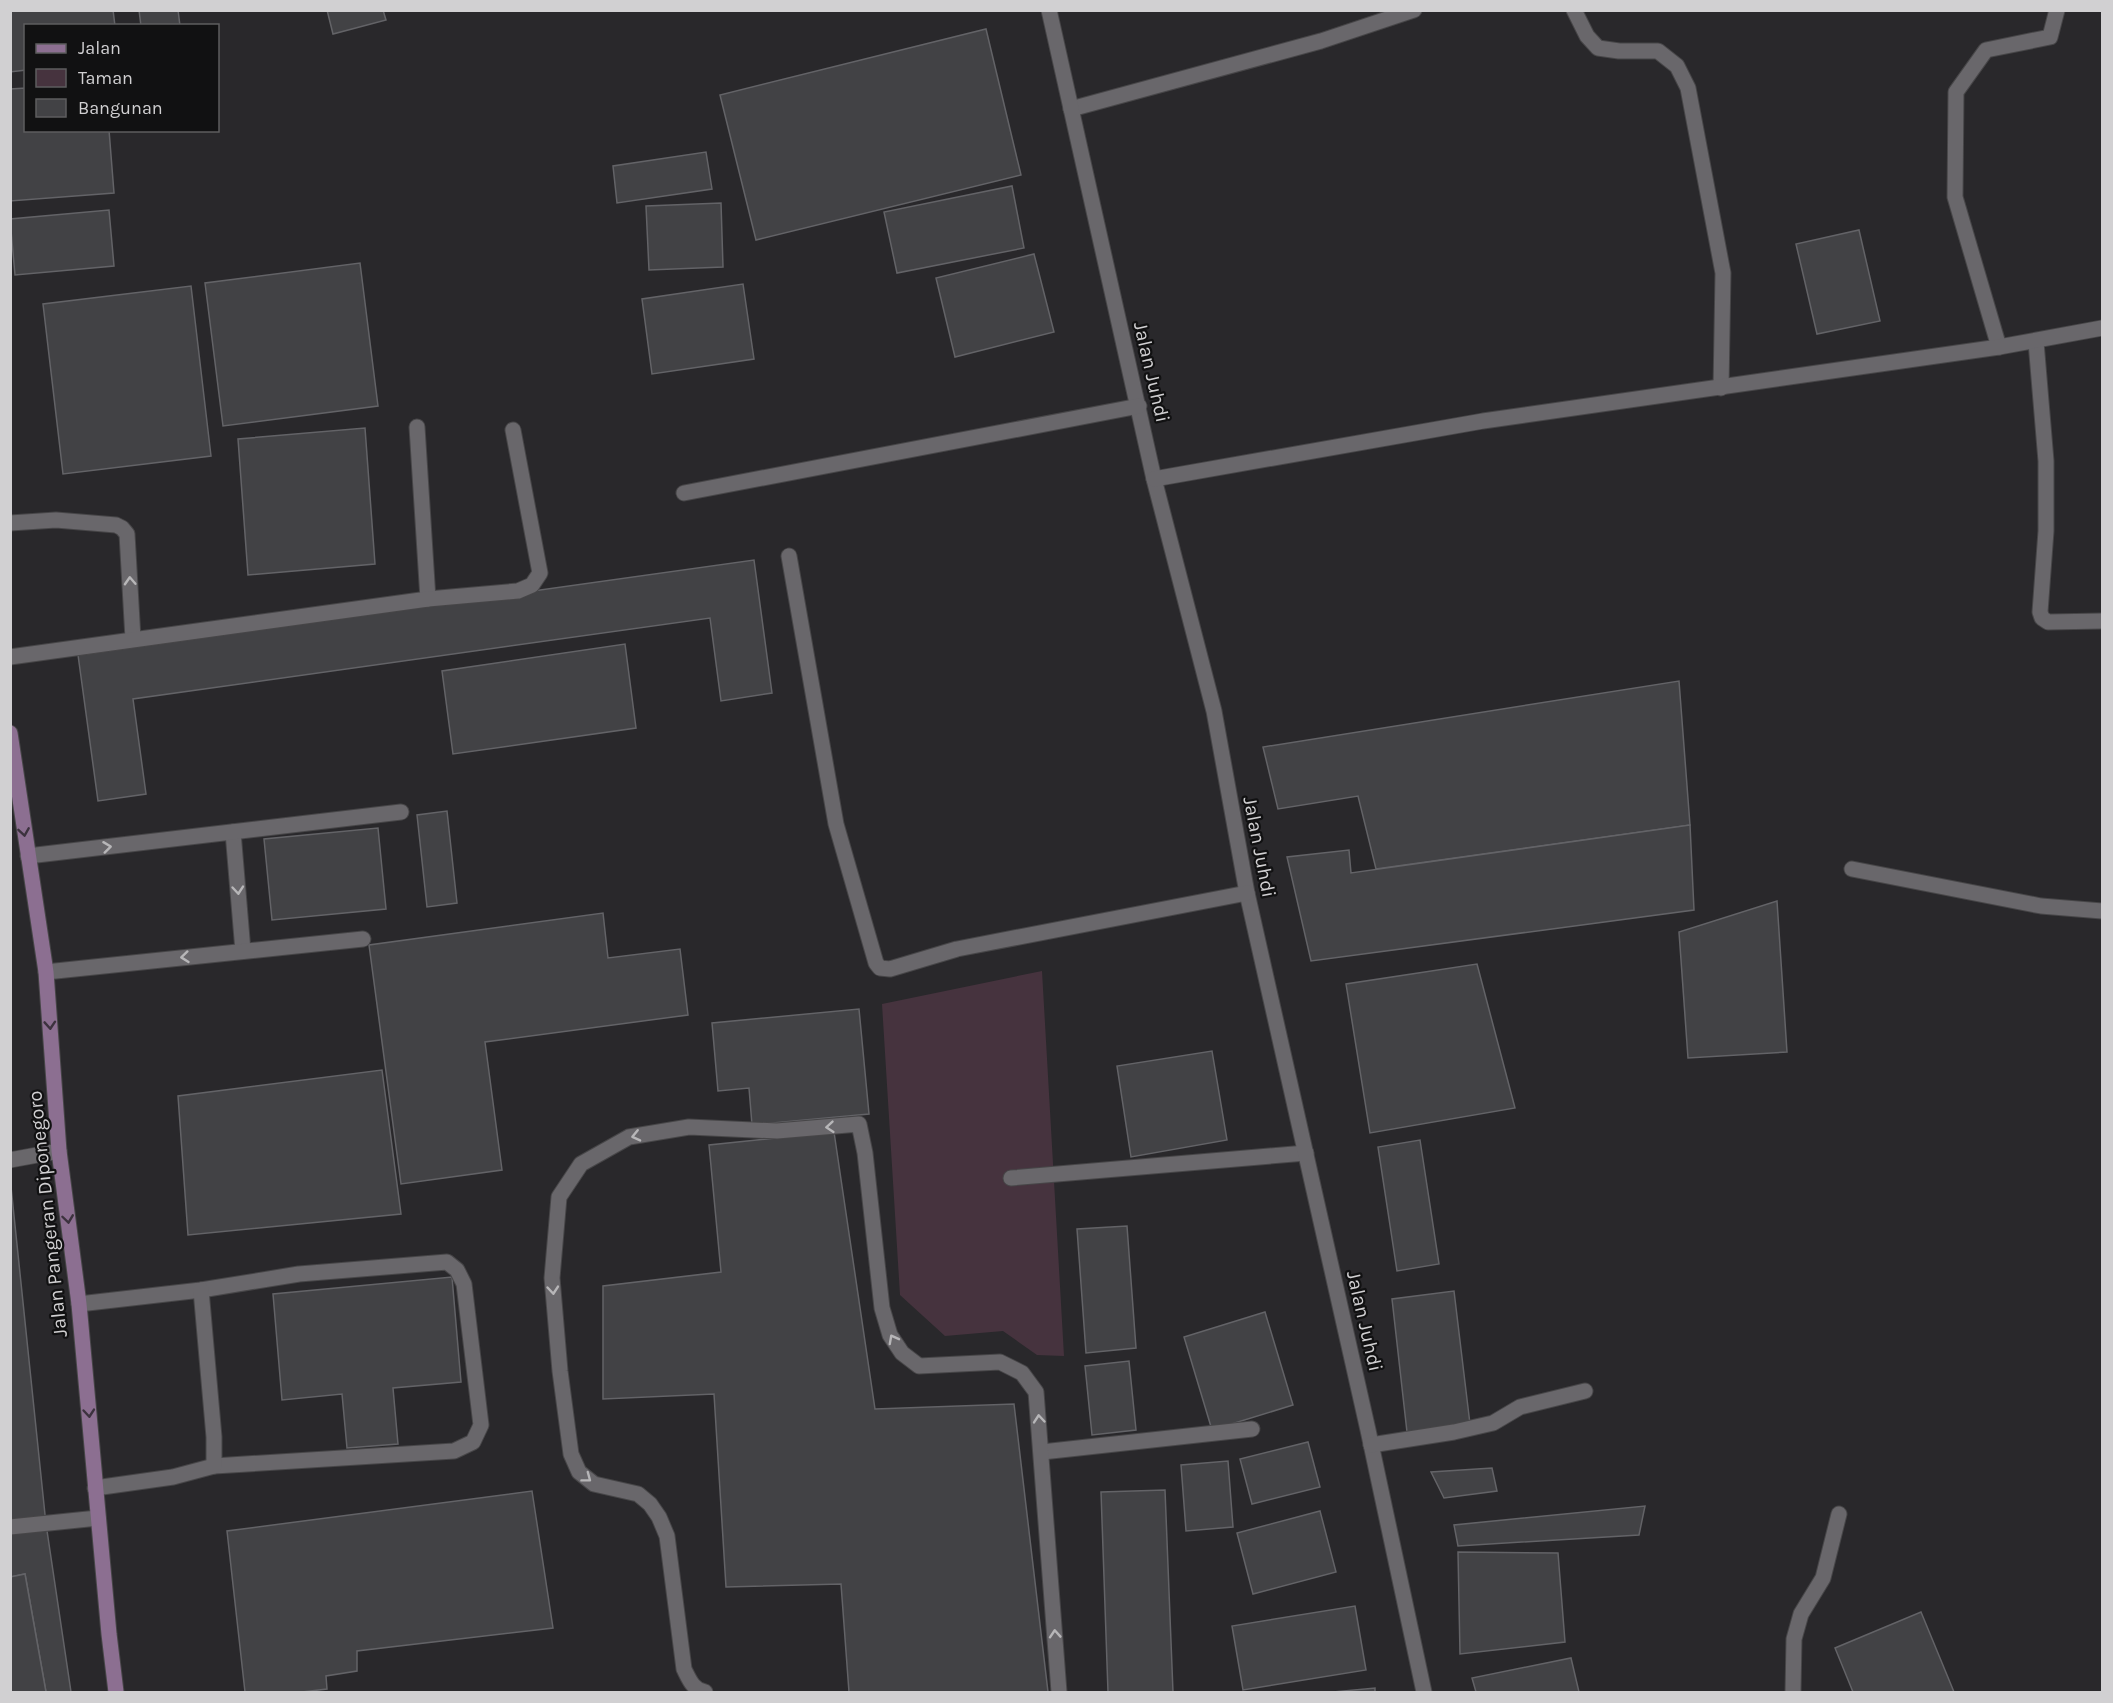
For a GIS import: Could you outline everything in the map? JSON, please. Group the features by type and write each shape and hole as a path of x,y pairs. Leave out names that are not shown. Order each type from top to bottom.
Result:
{"main road":[{"name":"Jalan Pangeran Diponegoro","path":"10,733 13,768 46,972 59,1151 79,1304 116,1692"}],"street":[{"name":"Jalan Juhdi","path":"1049,10 1154,479 1214,711 1247,893 1424,1692"},
{"path":"1071,109 1321,42 1414,10"},
{"path":"1574,10 1587,36 1598,48 1619,51 1658,51 1677,66 1688,88 1723,273 1721,388"},
{"path":"1999,347 1955,197 1956,92 1986,50 2050,37 2057,10"},
{"path":"1154,479 1483,421 2036,342 2103,328"},
{"path":"2036,342 2046,461 2046,531 2040,612 2042,618 2048,622 2103,621"},
{"path":"684,493 1139,406"},
{"path":"417,427 428,599"},
{"path":"10,657 428,599 518,591 532,585 540,573 513,430"},
{"path":"10,523 56,520 116,525 122,528 127,534 133,639"},
{"path":"789,556 836,824 876,963 880,968 890,969 957,949 1247,893"},
{"path":"28,856 401,812"},
{"path":"233,832 243,951"},
{"path":"1852,869 2041,906 2103,911"},
{"path":"46,972 363,939"},
{"path":"705,1692 699,1691 690,1681 684,1669 667,1536 659,1518 650,1504 638,1494 594,1484 579,1472 571,1454 560,1371 552,1278 559,1197 581,1164 629,1137 689,1126 777,1131 859,1124 882,1308 890,1335 902,1353 919,1366 1000,1362 1022,1373 1036,1392 1059,1692"},
{"path":"10,1160 59,1151"},
{"path":"1011,1178 1306,1153"},
{"path":"79,1304 201,1290 299,1274 447,1262 457,1270 464,1284 481,1425 473,1442 454,1451 214,1466 172,1477 95,1488"},
{"path":"201,1290 214,1437 214,1466"},
{"path":"1371,1445 1454,1432 1493,1423 1520,1407 1585,1391"},
{"path":"1042,1452 1252,1429"},
{"path":"1793,1692 1794,1639 1801,1614 1824,1578 1839,1514"},
{"path":"10,1527 98,1518"}],"green space":[{"path":"1042,971 1064,1356 1037,1355 1003,1331 945,1336 900,1295 882,1004"}],"building":[{"path":"10,10 113,10 115,24 24,24 24,70 10,72"},
{"path":"139,10 178,10 180,24 141,24"},
{"path":"327,10 383,10 386,20 333,34"},
{"path":"986,29 1021,175 756,240 720,95"},
{"path":"24,88 24,132 109,132 114,193 10,201 10,89"},
{"path":"706,152 712,189 617,203 613,166"},
{"path":"1012,186 1024,248 897,273 884,212"},
{"path":"721,203 723,267 649,270 646,206"},
{"path":"109,210 114,266 15,275 10,219"},
{"path":"1859,230 1880,321 1817,334 1796,244"},
{"path":"1034,254 1054,332 955,357 936,278"},
{"path":"360,263 378,406 223,426 205,283"},
{"path":"743,284 754,359 652,374 642,299"},
{"path":"191,286 211,456 63,474 43,304"},
{"path":"365,428 375,564 248,575 238,439"},
{"path":"754,560 772,693 721,701 710,618 133,699 146,794 98,801 78,655"},
{"path":"625,644 636,728 453,754 442,671"},
{"path":"1679,681 1690,825 1376,869 1358,796 1278,809 1263,747"},
{"path":"447,811 457,903 427,907 417,815"},
{"path":"1690,825 1694,910 1311,961 1287,857 1349,850 1351,873"},
{"path":"378,828 386,909 272,920 264,839"},
{"path":"1777,901 1787,1052 1688,1058 1679,932"},
{"path":"603,913 608,958 680,949 688,1015 485,1042 502,1170 401,1184 369,945"},
{"path":"1477,964 1515,1108 1370,1133 1346,984"},
{"path":"859,1009 869,1114 752,1125 749,1088 718,1091 712,1023"},
{"path":"1212,1051 1227,1140 1131,1157 1117,1066"},
{"path":"382,1070 401,1214 188,1235 178,1096"},
{"path":"834,1132 875,1409 1014,1404 1048,1692 849,1692 841,1584 726,1587 714,1394 603,1399 603,1286 721,1272 709,1145"},
{"path":"1420,1140 1439,1264 1397,1271 1378,1147"},
{"path":"10,1177 46,1524 71,1692 46,1692 25,1574 10,1577"},
{"path":"1127,1226 1136,1348 1086,1353 1077,1229"},
{"path":"452,1277 461,1382 393,1388 398,1444 347,1448 342,1394 282,1400 273,1294"},
{"path":"1454,1291 1470,1424 1407,1432 1392,1299"},
{"path":"1265,1312 1293,1405 1212,1430 1184,1337"},
{"path":"1129,1361 1136,1430 1092,1435 1085,1366"},
{"path":"1308,1442 1320,1487 1252,1504 1240,1459"},
{"path":"1228,1461 1233,1527 1186,1531 1181,1465"},
{"path":"1492,1468 1497,1491 1444,1498 1431,1472"},
{"path":"1165,1490 1173,1692 1108,1692 1101,1492"},
{"path":"532,1491 553,1628 357,1651 357,1671 326,1676 327,1689 302,1692 245,1692 227,1531"},
{"path":"1645,1506 1639,1535 1458,1546 1454,1525"},
{"path":"1320,1511 1336,1572 1253,1594 1237,1533"},
{"path":"1458,1552 1558,1553 1565,1642 1460,1654"},
{"path":"25,1574 46,1692 10,1692 10,1577"},
{"path":"1355,1606 1366,1670 1243,1690 1232,1626"},
{"path":"1921,1612 1954,1692 1853,1692 1835,1648"},
{"path":"1571,1658 1579,1692 1476,1692 1472,1678"},
{"path":"1375,1688 1375,1692 1333,1692"}]}
